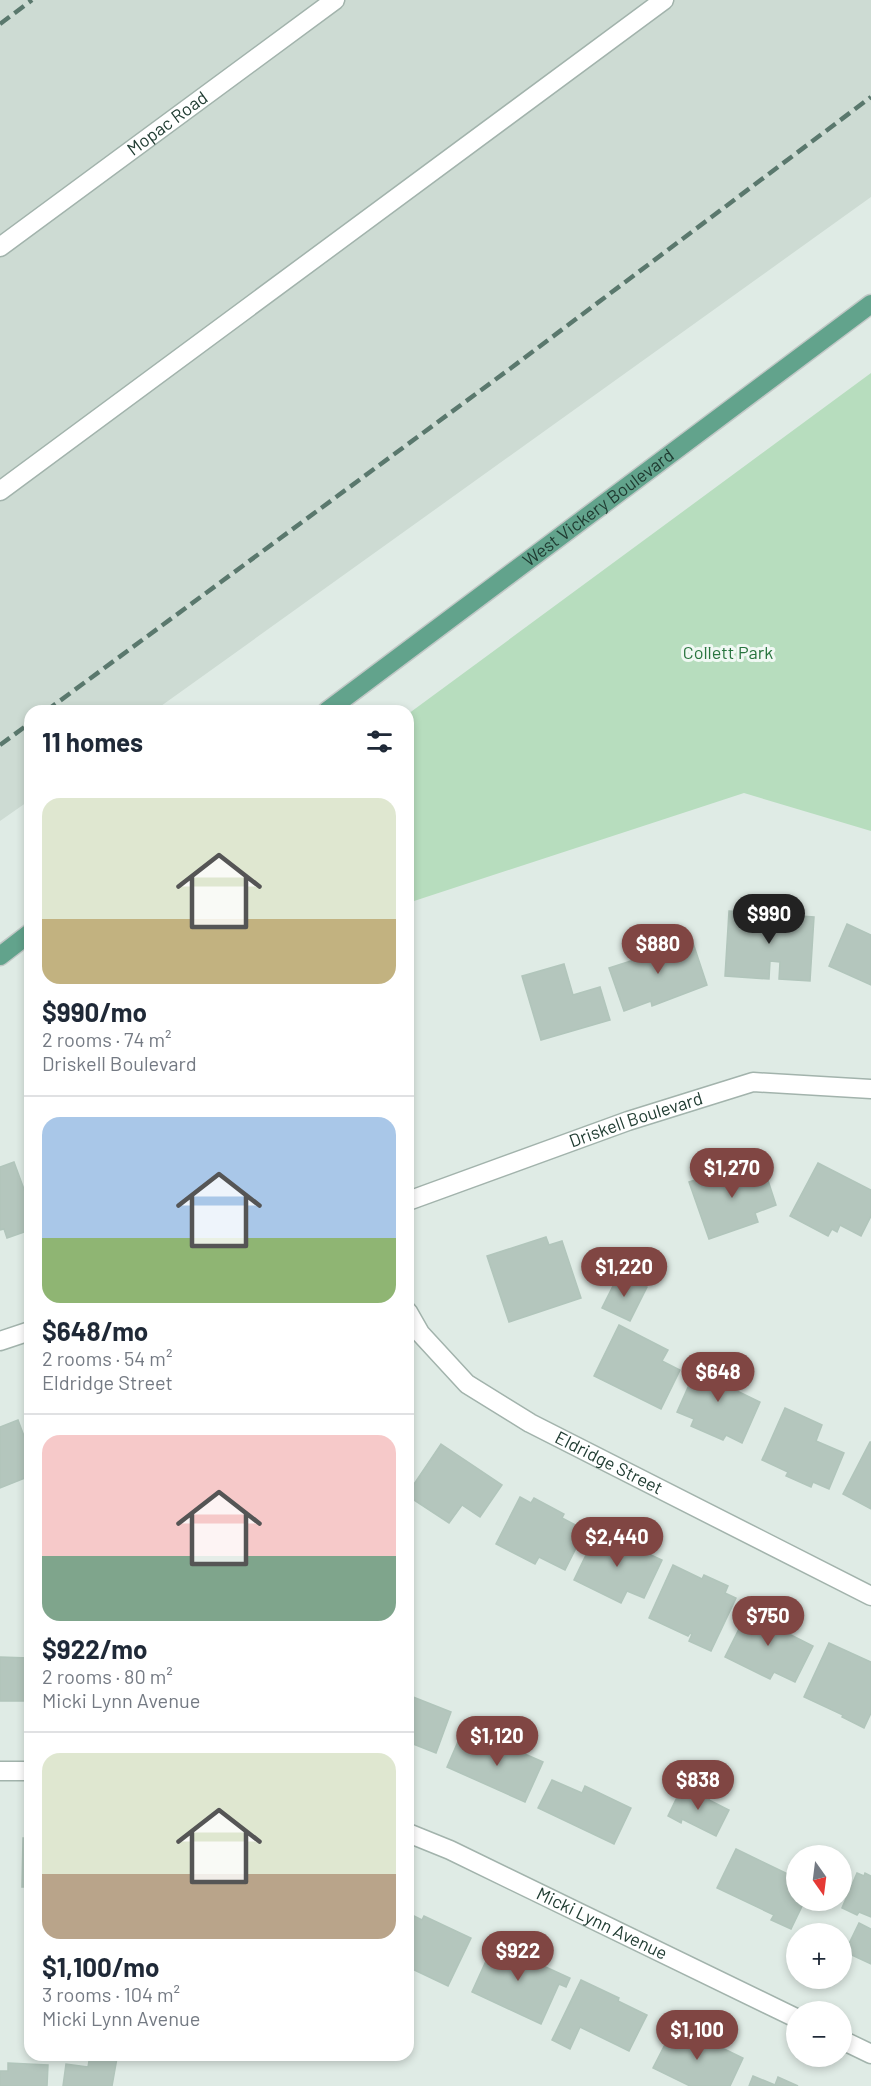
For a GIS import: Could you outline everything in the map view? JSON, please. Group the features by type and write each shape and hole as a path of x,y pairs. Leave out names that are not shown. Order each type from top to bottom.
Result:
{"main road":[{"name":"West Vickery Boulevard","path":"335,705 871,304"},
{"path":"0,956 24,938"}],"street":[{"name":"Mopac Road","path":"0,247 335,0"},
{"path":"0,491 664,0"},
{"name":"Driskell Boulevard","path":"414,1199 628,1121 753,1082 871,1089"},
{"name":"Eldridge Street","path":"414,1323 420,1334 466,1384 521,1418 871,1596"},
{"path":"0,1341 24,1333"},
{"path":"0,1771 24,1771"},
{"name":"Micki Lynn Avenue","path":"414,1836 460,1855 786,2013"},
{"path":"852,2045 871,2054"}],"shaded area":[{"path":"0,0 871,0 871,197 162,705 24,705 24,804 0,821"}],"green space":[{"name":"Collett Park","path":"871,373 871,831 744,793 414,901 414,710"}],"building":[{"path":"729,911 814,917 810,981 779,979 780,962 770,961 769,979 725,976"},
{"path":"847,924 871,935 871,985 829,966"},
{"path":"655,940 659,951 692,940 707,985 652,1006 651,1001 624,1011 609,968 637,959 633,947"},
{"path":"564,964 573,995 600,987 610,1020 541,1040 522,976"},
{"path":"14,1162 24,1189 24,1232 7,1238 4,1229 0,1230 0,1167"},
{"path":"818,1163 871,1190 871,1216 861,1236 840,1225 837,1232 832,1229 828,1236 790,1216"},
{"path":"763,1165 776,1205 755,1213 758,1222 709,1239 689,1182 727,1169 730,1176"},
{"path":"546,1237 549,1245 562,1241 581,1298 509,1322 487,1256"},
{"path":"619,1274 647,1287 630,1321 602,1308"},
{"path":"619,1325 668,1350 662,1361 680,1370 661,1409 594,1376"},
{"path":"701,1358 741,1376 735,1390 760,1402 742,1443 726,1435 723,1440 691,1426 694,1419 677,1412"},
{"path":"785,1408 822,1425 816,1441 844,1453 829,1489 813,1482 811,1487 786,1476 788,1472 762,1460"},
{"path":"18,1420 24,1436 24,1478 0,1488 0,1427"},
{"path":"871,1442 871,1509 843,1494"},
{"path":"441,1444 502,1485 480,1517 462,1505 449,1523 414,1500 414,1484"},
{"path":"520,1497 531,1503 534,1498 564,1514 562,1518 585,1530 565,1570 539,1557 535,1564 496,1544"},
{"path":"598,1530 662,1560 644,1598 627,1591 621,1603 574,1580"},
{"path":"673,1565 702,1579 704,1575 728,1586 725,1593 736,1598 711,1651 689,1641 692,1634 688,1636 649,1618"},
{"path":"751,1605 789,1624 785,1632 813,1646 795,1682 774,1672 770,1679 725,1657"},
{"path":"829,1643 871,1662 871,1713 864,1728 842,1717 843,1715 804,1697"},
{"path":"0,1657 24,1658 24,1701 0,1701"},
{"path":"414,1697 451,1712 436,1753 414,1744"},
{"path":"460,1737 491,1751 495,1741 543,1762 525,1802 447,1767"},
{"path":"552,1780 582,1793 585,1786 631,1808 614,1844 538,1808"},
{"path":"682,1787 687,1789 689,1787 710,1797 709,1800 729,1810 716,1836 682,1819 681,1823 668,1816"},
{"path":"23,1838 24,1838 24,1887 22,1887"},
{"path":"736,1849 786,1873 786,1911 800,1911 794,1923 786,1923 786,1927 771,1920 774,1915 717,1888"},
{"path":"857,1873 871,1876 871,1917 848,1911 852,1911 852,1885"},
{"path":"414,1916 422,1920 424,1916 471,1938 448,1986 414,1970"},
{"path":"859,1923 871,1929 871,1964 852,1955 852,1938"},
{"path":"496,1939 528,1954 526,1958 570,1978 566,1987 559,1984 541,2024 472,1992"},
{"path":"581,1980 619,1998 618,2001 647,2015 629,2051 580,2027 570,2049 552,2040"},
{"path":"675,2025 743,2058 730,2086 690,2086 653,2068"},
{"path":"89,2061 116,2061 112,2086 63,2086 66,2064 88,2067"},
{"path":"8,2063 48,2065 47,2086 0,2086 0,2071 8,2071"},
{"path":"753,2076 775,2085 778,2077 798,2086 749,2086"}],"railway":[{"path":"0,24 32,0"},
{"path":"54,705 511,368 871,97"},
{"path":"0,745 24,727"}]}
